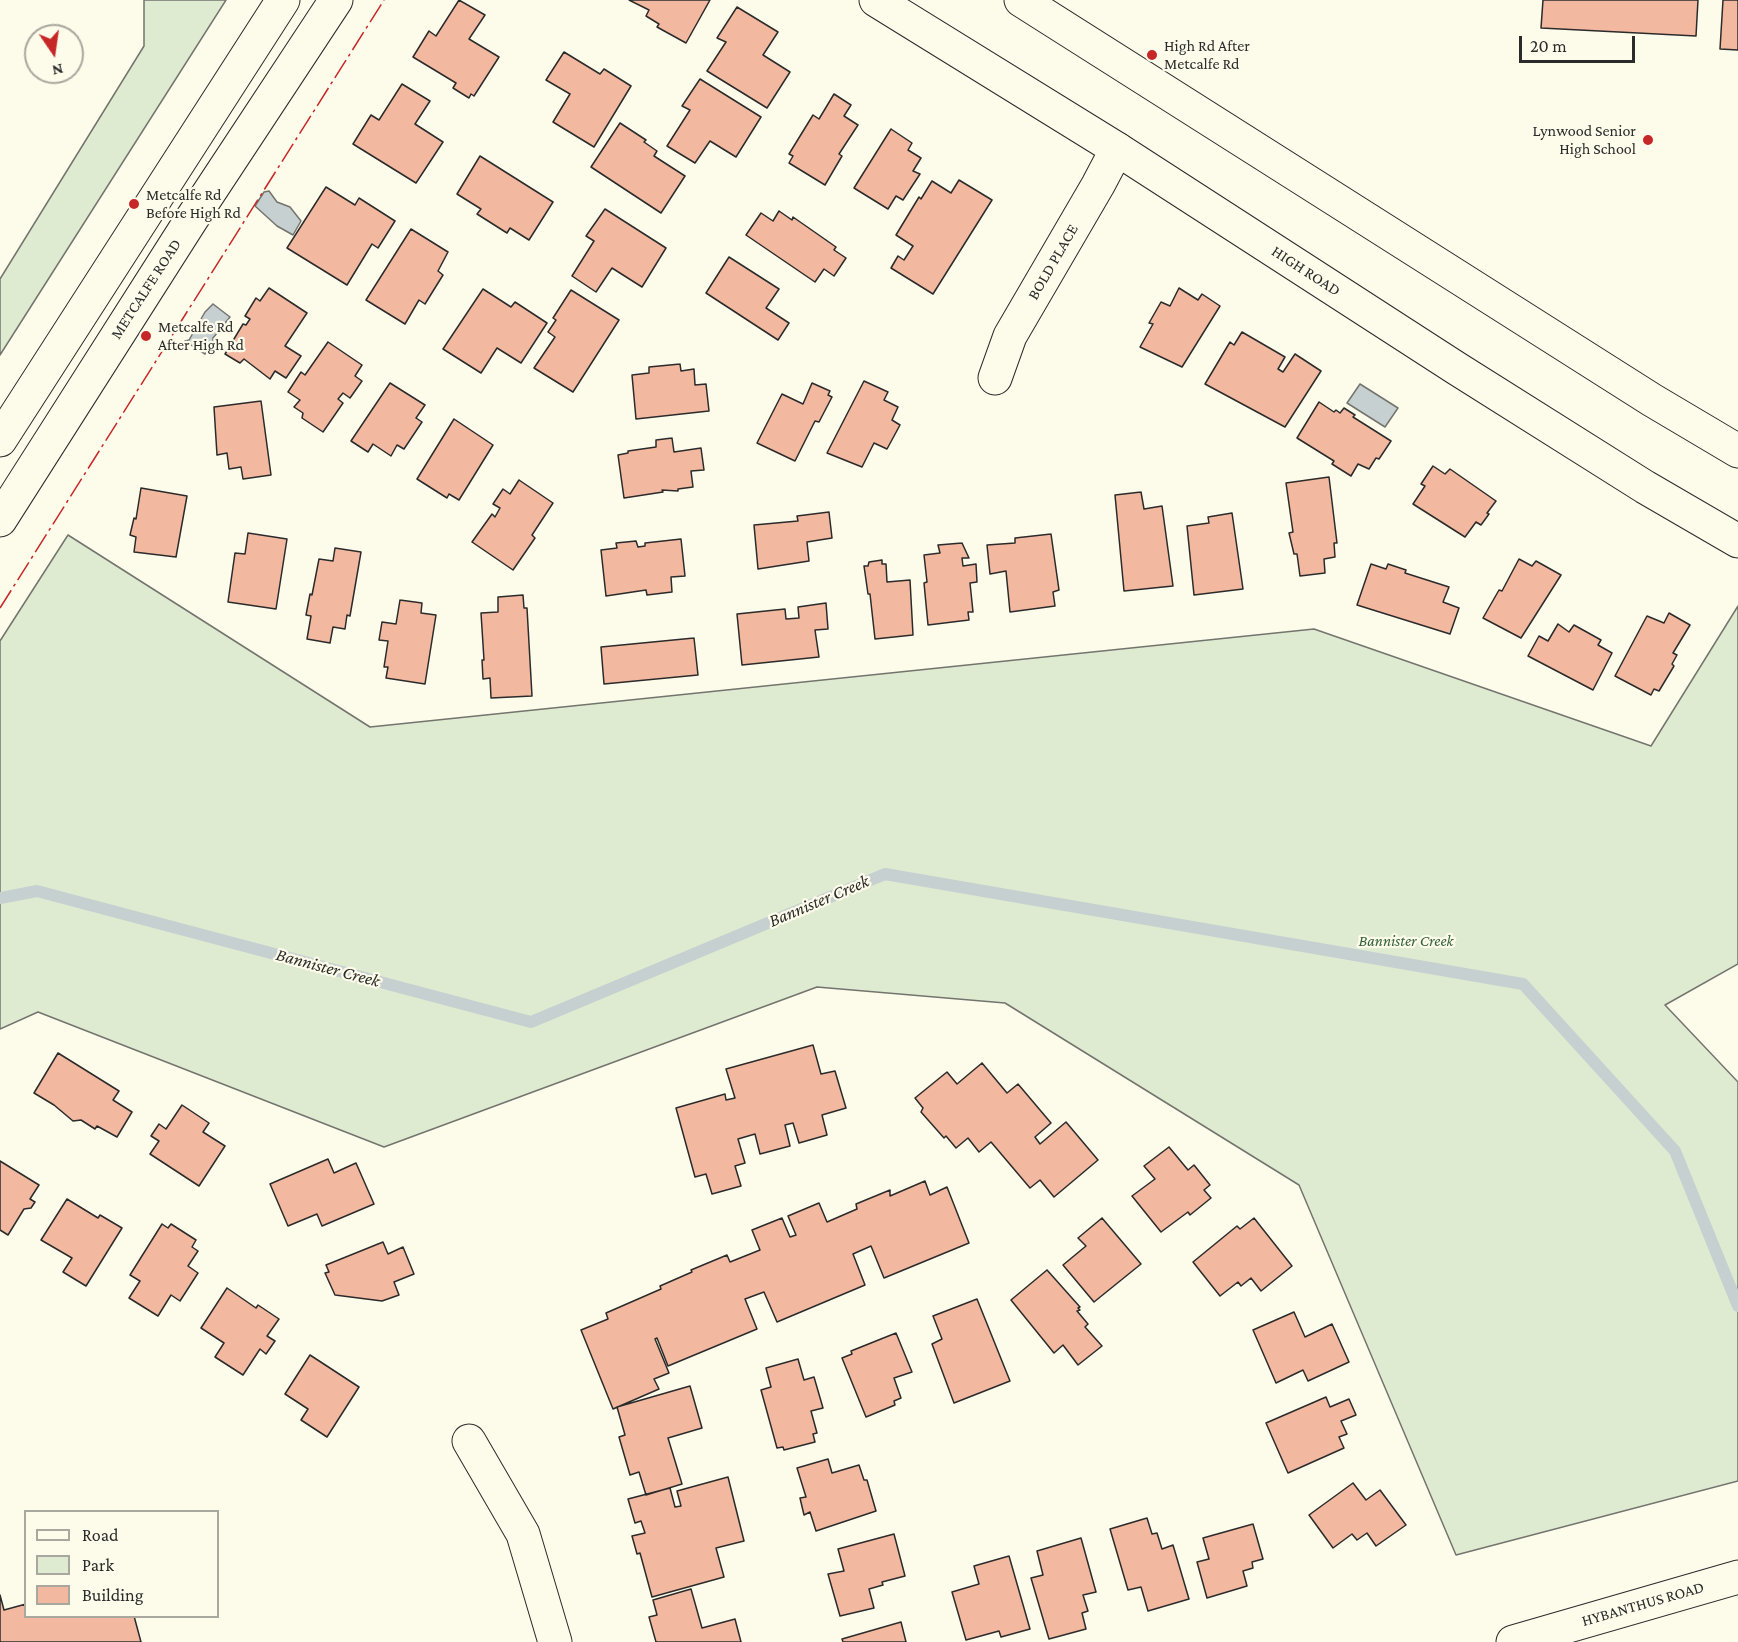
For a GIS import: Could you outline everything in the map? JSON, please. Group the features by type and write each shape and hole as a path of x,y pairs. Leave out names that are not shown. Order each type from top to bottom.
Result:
{"main road":[{"path":"0,440 283,0"},
{"name":"METCALFE ROAD","path":"0,520 190,220 336,0"},
{"name":"HIGH ROAD","path":"876,0 1117,149 1455,368 1645,487 1738,541"},
{"path":"1021,0 1652,400 1738,451"},
{"name":"BOLD PLACE","path":"995,378 1010,336 1117,149"},
{"path":"469,1441 523,1534 555,1642"},
{"name":"HYBANTHUS ROAD","path":"1513,1642 1738,1577"}],"green space":[{"path":"144,0 226,0 0,355 0,279 144,46"},
{"name":"Bannister Creek","path":"68,535 370,727 1314,629 1651,746 1738,606 1738,964 1665,1005 1738,1082 1738,1481 1456,1555 1299,1185 1005,1003 817,987 384,1147 38,1012 0,1029 0,641"}],"shaded area":[{"path":"269,191 277,202 290,207 301,221 293,235 277,226 255,206 264,192"},
{"path":"213,304 230,317 213,338 205,354 185,341 189,340 205,312"},
{"path":"1360,384 1398,408 1385,427 1347,403"}],"building":[{"path":"459,0 485,15 469,39 499,57 474,96 471,94 469,98 453,88 456,83 413,57 429,31 436,36"},
{"path":"629,0 710,0 686,43 657,27 659,24 646,16 649,10"},
{"path":"1543,0 1698,0 1696,36 1541,28"},
{"path":"1723,0 1738,0 1738,50 1720,49"},
{"path":"737,7 778,32 763,55 790,72 767,108 707,71 726,42 717,38"},
{"path":"564,52 600,74 604,69 631,86 594,147 553,122 570,94 546,80"},
{"path":"700,79 761,117 736,157 710,141 695,163 667,146 690,110 682,106"},
{"path":"402,84 430,101 415,124 443,142 416,183 353,144 371,115 379,120"},
{"path":"834,94 851,105 844,116 858,125 839,154 842,156 825,185 789,163 793,156 789,154 813,115 819,119"},
{"path":"620,123 646,140 644,142 657,151 654,156 685,176 661,213 591,167"},
{"path":"891,129 912,143 908,150 921,158 913,171 920,174 903,200 896,196 888,209 854,188"},
{"path":"480,156 553,202 529,240 510,228 507,233 477,214 481,209 457,194"},
{"path":"959,180 992,200 933,294 891,268 898,256 904,260 913,246 896,235 919,197 921,199 932,181 951,193"},
{"path":"326,187 355,205 359,198 395,221 378,248 372,244 347,285 287,248"},
{"path":"605,209 666,248 642,287 612,268 596,292 572,276 594,241 586,236"},
{"path":"779,211 792,220 793,217 836,247 834,250 846,258 834,276 824,269 815,282 746,235 761,213 773,221"},
{"path":"411,229 448,252 438,271 443,275 425,304 419,300 405,324 366,300"},
{"path":"729,257 779,289 766,308 789,323 778,340 706,293"},
{"path":"269,288 307,313 285,346 301,356 286,378 275,371 270,379 244,359 240,363 225,354 243,324 246,325 250,319 245,316 256,298 260,301"},
{"path":"1179,288 1198,300 1202,294 1220,306 1182,367 1140,347 1153,324 1149,323 1161,302 1170,306"},
{"path":"483,289 511,307 515,302 547,323 521,363 497,348 481,373 443,349"},
{"path":"571,290 619,320 573,392 534,368 555,337 548,332 556,320 553,318"},
{"path":"1242,332 1285,357 1278,369 1283,372 1295,354 1321,371 1285,427 1205,384 1230,342 1234,345"},
{"path":"328,342 362,365 355,376 362,381 350,398 343,393 338,399 343,403 323,432 302,418 303,413 294,407 300,400 288,392 301,372 305,375"},
{"path":"680,364 681,371 694,369 695,385 706,384 709,411 636,419 632,375 649,373 649,367"},
{"path":"864,381 888,392 884,400 898,407 892,420 900,425 887,449 874,443 862,467 827,453"},
{"path":"390,383 425,405 416,418 422,422 404,449 397,445 391,456 373,444 368,452 351,441"},
{"path":"812,383 830,391 828,395 832,397 819,422 815,421 795,461 757,443 782,394 803,404"},
{"path":"261,401 271,475 243,479 241,467 229,469 227,453 217,455 214,407"},
{"path":"1319,402 1334,412 1336,410 1340,413 1344,408 1355,415 1353,417 1391,441 1369,469 1358,464 1351,476 1332,464 1334,461 1297,438"},
{"path":"454,419 493,445 459,500 449,494 447,498 417,479"},
{"path":"672,438 674,452 701,448 704,470 691,471 693,487 678,489 678,491 662,490 663,492 624,498 618,455 628,453 628,451 656,447 656,440"},
{"path":"1433,466 1445,474 1450,469 1496,501 1481,525 1476,522 1465,537 1413,504 1425,486 1421,484"},
{"path":"1329,477 1337,543 1334,543 1335,557 1324,559 1325,573 1300,576 1297,554 1294,554 1289,533 1293,532 1286,483"},
{"path":"519,480 553,503 532,535 535,538 513,570 472,542 492,514 495,517 500,508 493,504 503,489 510,494"},
{"path":"141,488 187,496 176,557 134,552 136,537 130,535 134,518 136,519"},
{"path":"1141,492 1144,509 1162,506 1173,586 1124,591 1115,495"},
{"path":"829,512 832,538 807,542 809,561 758,569 754,525 798,521 797,516"},
{"path":"1232,513 1243,589 1194,595 1187,526 1209,523 1208,517"},
{"path":"248,533 287,539 276,609 228,602 235,553 245,554"},
{"path":"1051,534 1059,590 1053,592 1055,606 1010,612 1006,571 990,574 987,545 1015,543 1015,538"},
{"path":"681,539 685,576 671,577 672,592 647,595 646,590 606,596 601,550 617,548 616,543 636,541 638,547 645,546 645,543"},
{"path":"962,543 969,558 962,558 963,566 976,564 977,582 970,583 973,612 968,612 969,620 928,625 924,555 940,553 938,545"},
{"path":"335,548 361,552 350,616 347,615 345,629 333,627 330,643 307,639 311,616 306,615 319,559 333,561"},
{"path":"1519,559 1532,566 1536,561 1561,575 1521,638 1483,618 1499,590 1502,591"},
{"path":"882,560 882,564 886,564 887,582 910,580 913,635 875,639 864,566 868,566 869,562"},
{"path":"1371,564 1386,569 1388,564 1406,570 1405,573 1449,587 1443,602 1459,608 1450,634 1357,605"},
{"path":"523,595 524,608 527,608 532,696 491,698 490,678 483,679 481,613 498,612 498,597"},
{"path":"400,600 422,603 421,613 436,615 425,684 386,678 388,667 384,667 388,641 379,640 382,622 396,624"},
{"path":"826,603 828,629 815,630 819,657 742,665 737,614 785,609 786,619 799,618 798,607"},
{"path":"1669,613 1690,625 1673,653 1677,655 1672,664 1674,666 1659,691 1654,689 1651,695 1615,676 1647,616 1664,623"},
{"path":"1558,624 1569,632 1574,625 1601,640 1598,645 1612,653 1593,690 1528,656 1539,636 1548,641"},
{"path":"694,638 698,675 604,684 601,647"},
{"path":"813,1045 821,1074 835,1071 846,1108 822,1115 827,1135 799,1143 793,1123 785,1125 790,1146 760,1154 755,1134 738,1139 745,1163 735,1166 741,1186 712,1194 706,1174 695,1177 676,1108 725,1094 726,1100 735,1098 726,1069"},
{"path":"58,1053 119,1091 113,1100 132,1112 117,1137 97,1126 95,1129 81,1120 73,1121 54,1105 34,1093"},
{"path":"982,1063 1007,1093 1018,1084 1051,1123 1035,1137 1040,1144 1066,1122 1098,1160 1054,1197 1040,1180 1030,1188 991,1142 979,1152 968,1138 956,1148 921,1112 923,1108 915,1098 947,1072 957,1084"},
{"path":"182,1105 209,1123 203,1132 225,1146 199,1186 150,1154 159,1141 151,1136 159,1124 166,1129"},
{"path":"1169,1147 1188,1170 1194,1165 1210,1185 1204,1190 1211,1198 1190,1215 1188,1212 1161,1232 1132,1196 1155,1179 1144,1166"},
{"path":"328,1159 334,1173 356,1163 374,1204 322,1226 317,1214 288,1226 270,1184"},
{"path":"0,1161 39,1185 30,1199 35,1202 31,1208 24,1209 8,1235 0,1230"},
{"path":"925,1181 930,1195 947,1187 969,1243 884,1278 871,1246 853,1254 865,1285 777,1322 764,1292 745,1299 757,1329 668,1366 657,1338 655,1339 669,1373 654,1379 659,1389 613,1409 581,1330 608,1319 606,1313 661,1289 660,1286 692,1272 691,1270 727,1255 730,1262 760,1250 752,1230 782,1218 790,1237 796,1235 788,1216 819,1203 827,1222 857,1209 856,1204 890,1190 890,1196"},
{"path":"67,1199 98,1218 100,1215 122,1228 86,1286 63,1272 72,1258 41,1240"},
{"path":"1102,1218 1141,1264 1094,1302 1063,1265 1086,1246 1078,1238"},
{"path":"1254,1218 1292,1266 1261,1291 1251,1278 1241,1286 1238,1282 1220,1296 1193,1262 1237,1226 1240,1229"},
{"path":"162,1224 168,1228 171,1224 196,1240 192,1247 198,1251 188,1266 198,1273 180,1301 171,1295 158,1316 129,1298 140,1281 130,1275"},
{"path":"383,1242 388,1254 403,1247 414,1274 394,1282 399,1295 382,1301 335,1295 325,1273 329,1272 326,1265"},
{"path":"1047,1270 1080,1307 1077,1311 1088,1324 1085,1327 1102,1346 1078,1365 1063,1345 1054,1353 1011,1300"},
{"path":"227,1288 256,1308 258,1305 279,1319 267,1336 275,1341 266,1354 260,1349 243,1375 215,1357 224,1343 201,1328"},
{"path":"977,1299 1010,1381 954,1403 932,1344 942,1339 933,1316"},
{"path":"1294,1312 1305,1337 1332,1324 1349,1362 1308,1381 1303,1370 1276,1383 1253,1330"},
{"path":"896,1333 912,1372 894,1378 901,1398 894,1401 895,1405 866,1417 842,1358 852,1354 851,1351"},
{"path":"310,1355 359,1387 327,1437 301,1420 308,1409 285,1394"},
{"path":"798,1359 804,1380 814,1377 823,1408 811,1411 817,1433 813,1434 815,1442 784,1450 783,1447 777,1448 761,1390 771,1387 766,1368"},
{"path":"690,1386 702,1428 668,1438 682,1484 646,1495 639,1472 630,1475 619,1437 625,1435 617,1407"},
{"path":"1326,1397 1330,1407 1349,1399 1356,1415 1341,1421 1347,1434 1339,1437 1344,1448 1288,1473 1266,1423"},
{"path":"828,1459 832,1473 859,1465 864,1480 867,1480 876,1511 816,1531 810,1512 804,1515 800,1498 806,1497 797,1468"},
{"path":"728,1477 744,1541 716,1548 724,1577 652,1597 640,1553 637,1554 632,1536 645,1533 641,1521 635,1523 628,1499 670,1488 675,1507 681,1506 677,1491"},
{"path":"1353,1483 1366,1500 1380,1490 1406,1525 1376,1546 1367,1533 1357,1540 1352,1534 1333,1548 1309,1515"},
{"path":"1147,1518 1152,1534 1157,1533 1162,1549 1173,1545 1189,1599 1148,1611 1141,1587 1128,1590 1110,1529"},
{"path":"1253,1524 1263,1559 1252,1562 1253,1568 1243,1571 1247,1586 1207,1598 1197,1562 1209,1559 1203,1538"},
{"path":"894,1534 905,1576 882,1582 883,1585 869,1589 874,1608 840,1616 828,1574 844,1571 838,1549"},
{"path":"1081,1538 1096,1592 1083,1595 1088,1611 1082,1613 1086,1629 1049,1639 1031,1578 1043,1575 1037,1551"},
{"path":"1009,1556 1030,1629 1001,1637 999,1631 966,1640 952,1592 979,1584 974,1566"},
{"path":"691,1589 702,1628 735,1619 741,1642 656,1642 649,1617 657,1615 653,1600"},
{"path":"0,1595 4,1610 24,1605 24,1618 135,1618 141,1642 0,1642"},
{"path":"901,1622 906,1642 843,1642 842,1639"}],"waterway":[{"name":"Bannister Creek","path":"0,898 37,891 531,1022 885,874 1523,984 1675,1151 1738,1306"}],"power":[{"path":"0,608 384,0"}],"place":[{"name":"High Rd After Metcalfe Rd","path":"1152,55"},
{"name":"Lynwood Senior High School","path":"1648,140"},
{"name":"Metcalfe Rd Before High Rd","path":"134,204"},
{"name":"Metcalfe Rd After High Rd","path":"146,336"}]}
